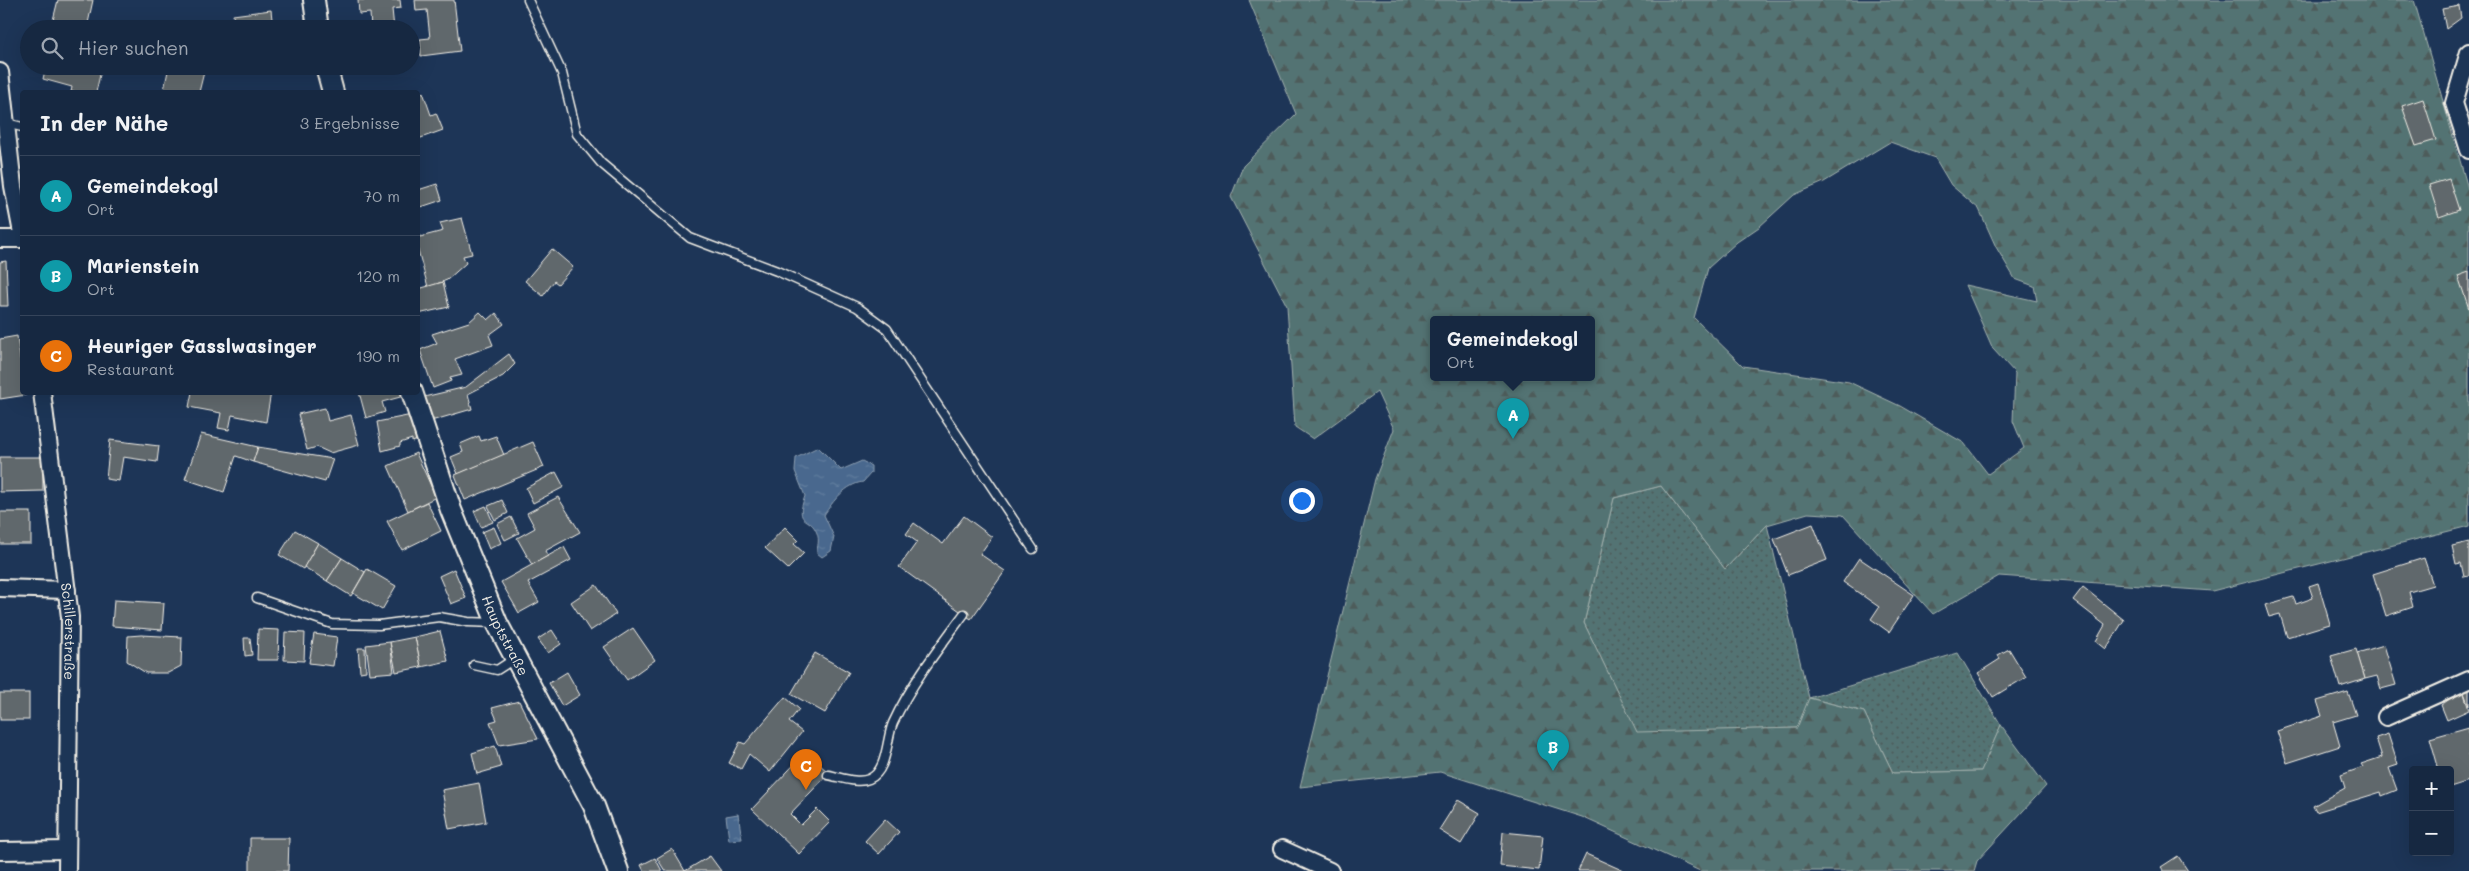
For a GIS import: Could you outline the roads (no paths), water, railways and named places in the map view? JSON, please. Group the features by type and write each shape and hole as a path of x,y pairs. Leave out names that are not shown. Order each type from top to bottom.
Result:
{"street":[{"path":"314,0 317,20"},
{"path":"2469,52 2454,103 2469,150"},
{"path":"0,72 13,186 20,223"},
{"path":"328,75 332,90"},
{"path":"0,239 20,239"},
{"name":"Schillerstraße","path":"42,395 70,617 67,871"},
{"name":"Hauptstraße","path":"413,395 451,510 497,623 594,806 618,871"},
{"path":"0,588 67,590"},
{"path":"2386,717 2469,680"},
{"path":"1282,849 1330,871"},
{"path":"0,851 66,850"}],"lane":[{"path":"528,0 562,73 577,134 601,163 690,238 777,271 857,307 887,329 1033,548"},
{"path":"6,123 20,126"},
{"path":"257,598 332,624 379,625 439,617 468,622 497,623"},
{"path":"828,775 853,780 870,778 879,769 892,725 923,670 964,614"},
{"path":"474,665 497,670 516,658"}],"water":[{"path":"818,447 841,470 862,461 871,466 871,473 863,482 857,483 846,490 836,499 824,515 834,537 831,551 822,557 817,553 817,533 814,527 802,516 801,512 805,496 795,471 796,458"},
{"path":"738,814 742,839 729,840 726,816"}],"place":[{"name":"Gemeindekogl","path":"1513,439"},
{"name":"Marienstein","path":"1553,771"},
{"name":"Heuriger Gasslwasinger","path":"806,790"}]}
